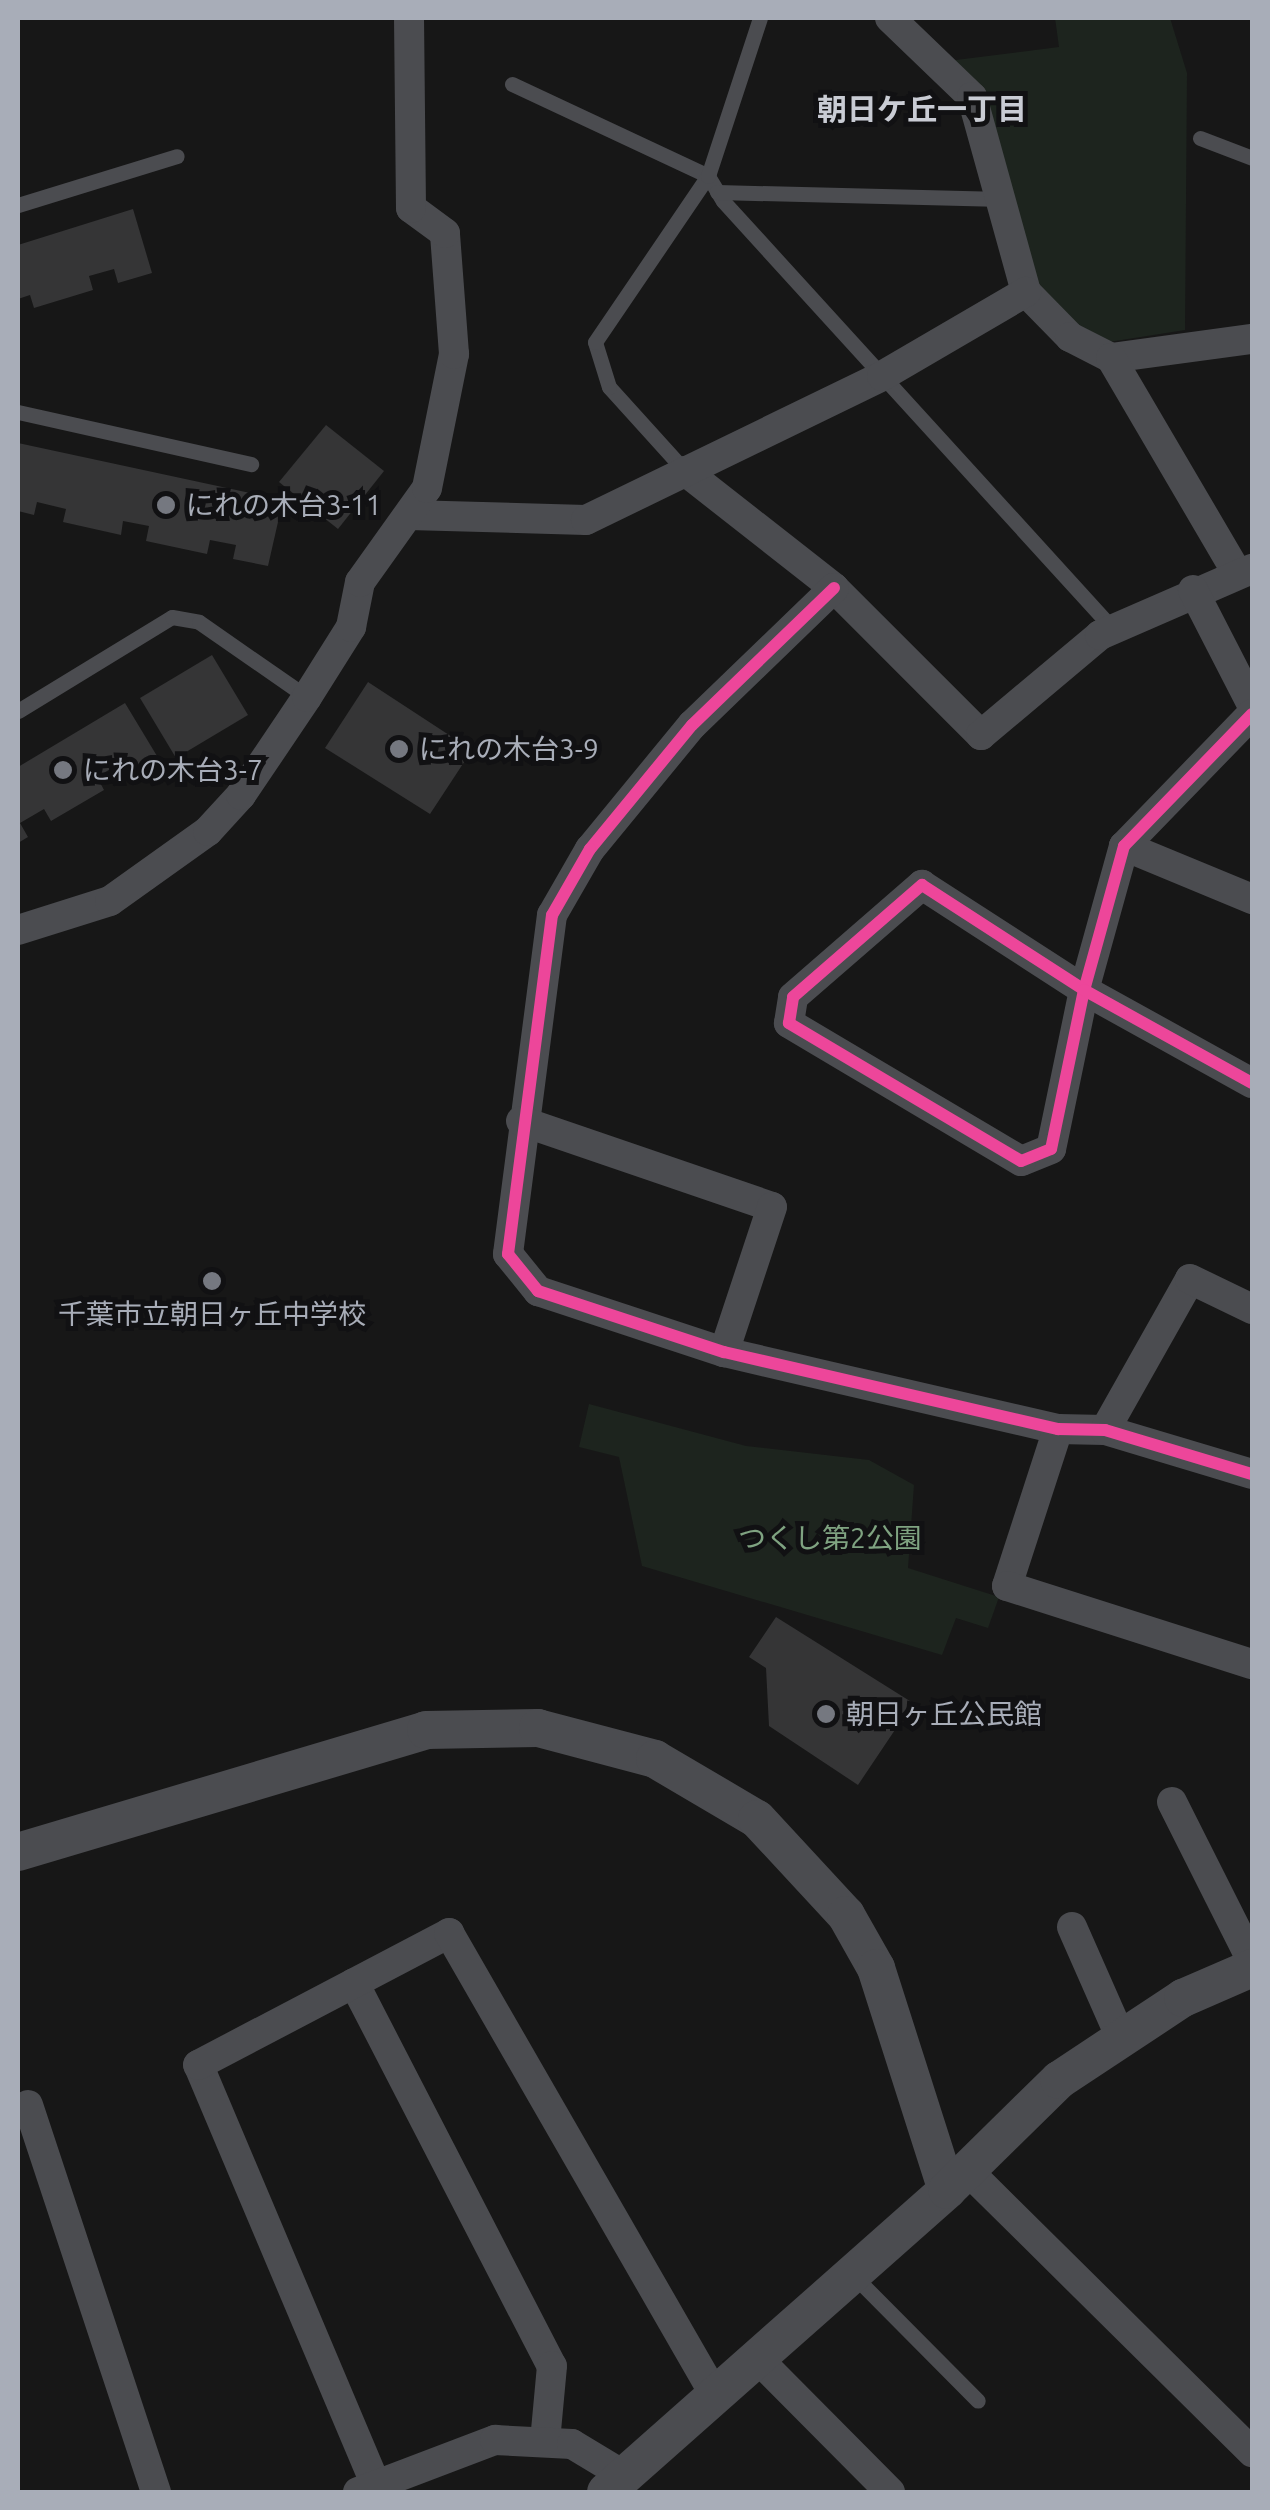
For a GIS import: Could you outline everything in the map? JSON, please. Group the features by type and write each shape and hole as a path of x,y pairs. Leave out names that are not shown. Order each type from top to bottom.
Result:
{"street":[{"path":"18,930 110,901 179,857 240,795 351,627 360,582 427,488 454,354 445,233 411,208 408,18"},
{"path":"685,471 834,588 980,735 1113,629 1244,570 1111,358 1070,337 1026,292 1004,199 972,97 890,18"},
{"path":"409,515 586,520 882,376 1026,292"},
{"path":"1111,358 1252,339"},
{"path":"834,588 692,725 590,849 552,915 521,1121 508,1254 538,1291 724,1352 1058,1429 1105,1430 1252,1474"},
{"path":"1193,590 1252,706"},
{"path":"1252,714 1124,846 1084,990 1051,1149 1021,1160 788,1023 793,996 922,885 1084,990 1252,1083"},
{"path":"1124,846 1252,898"},
{"path":"521,1121 772,1207 724,1352"},
{"path":"1105,1430 1190,1279 1252,1309"},
{"path":"1058,1429 1008,1586 1252,1664"},
{"path":"18,1852 426,1730 538,1728 655,1759 756,1820 846,1915 876,1968 958,2180 1252,2450"},
{"path":"716,2397 449,1933 198,2065 366,2488 495,2440 572,2444 616,2484 759,2360 853,2276 1059,2080 1183,1998 1252,1965 1172,1802"},
{"path":"1072,1927 1121,2038"},
{"path":"354,1983 552,2366 546,2442"},
{"path":"28,2104 156,2492"},
{"path":"759,2360 890,2492"}],"lane":[{"path":"685,471 610,387 594,342 708,176 760,18"},
{"path":"512,84 708,176 717,192 1113,629"},
{"path":"1200,138 1252,158"},
{"path":"18,204 177,156"},
{"path":"717,192 1004,199"},
{"path":"18,412 251,464"},
{"path":"18,711 172,616 199,622 307,697"},
{"path":"853,2276 978,2401"}],"green space":[{"path":"1055,18 1170,18 1187,73 1185,330 1109,342 1067,321 1040,289 948,61 1059,47"},
{"name":"つくし第2公園","path":"589,1404 746,1446 869,1460 914,1485 908,1568 999,1597 988,1628 956,1618 942,1655 642,1566 619,1457 579,1447"}],"building":[{"path":"133,209 152,273 118,283 114,269 89,276 93,290 34,308 30,295 18,299 18,245"},
{"path":"326,425 384,471 338,529 279,482"},
{"name":"にれの木台3-11","path":"18,443 283,500 268,566 233,559 236,545 210,540 207,554 146,541 149,526 123,521 121,535 63,522 66,509 37,502 34,515 18,511"},
{"path":"212,655 248,715 176,758 140,698"},
{"name":"にれの木台3-9","path":"368,682 472,750 430,814 325,748"},
{"name":"にれの木台3-7","path":"125,703 157,756 128,774 122,762 97,777 104,790 51,821 44,809 20,823 28,837 18,843 18,767"},
{"path":"776,1617 913,1703 858,1785 769,1726 766,1668 749,1657"}],"cycle path":[{"path":"834,588 692,725 590,849 552,915 508,1254 538,1291 724,1352 1058,1429 1105,1430 1252,1474"},
{"path":"1252,714 1124,846 1084,990 1051,1149 1021,1161 789,1023 793,997 922,885 1084,990 1252,1083"}],"place":[{"name":"にれの木台3-11","path":"166,505"},
{"name":"にれの木台3-9","path":"399,749"},
{"name":"にれの木台3-7","path":"63,770"},
{"name":"千葉市立朝日ヶ丘中学校","path":"212,1281"},
{"name":"朝日ヶ丘公民館","path":"826,1714"}],"district":[{"name":"朝日ケ丘一丁目","path":"922,109"}]}
